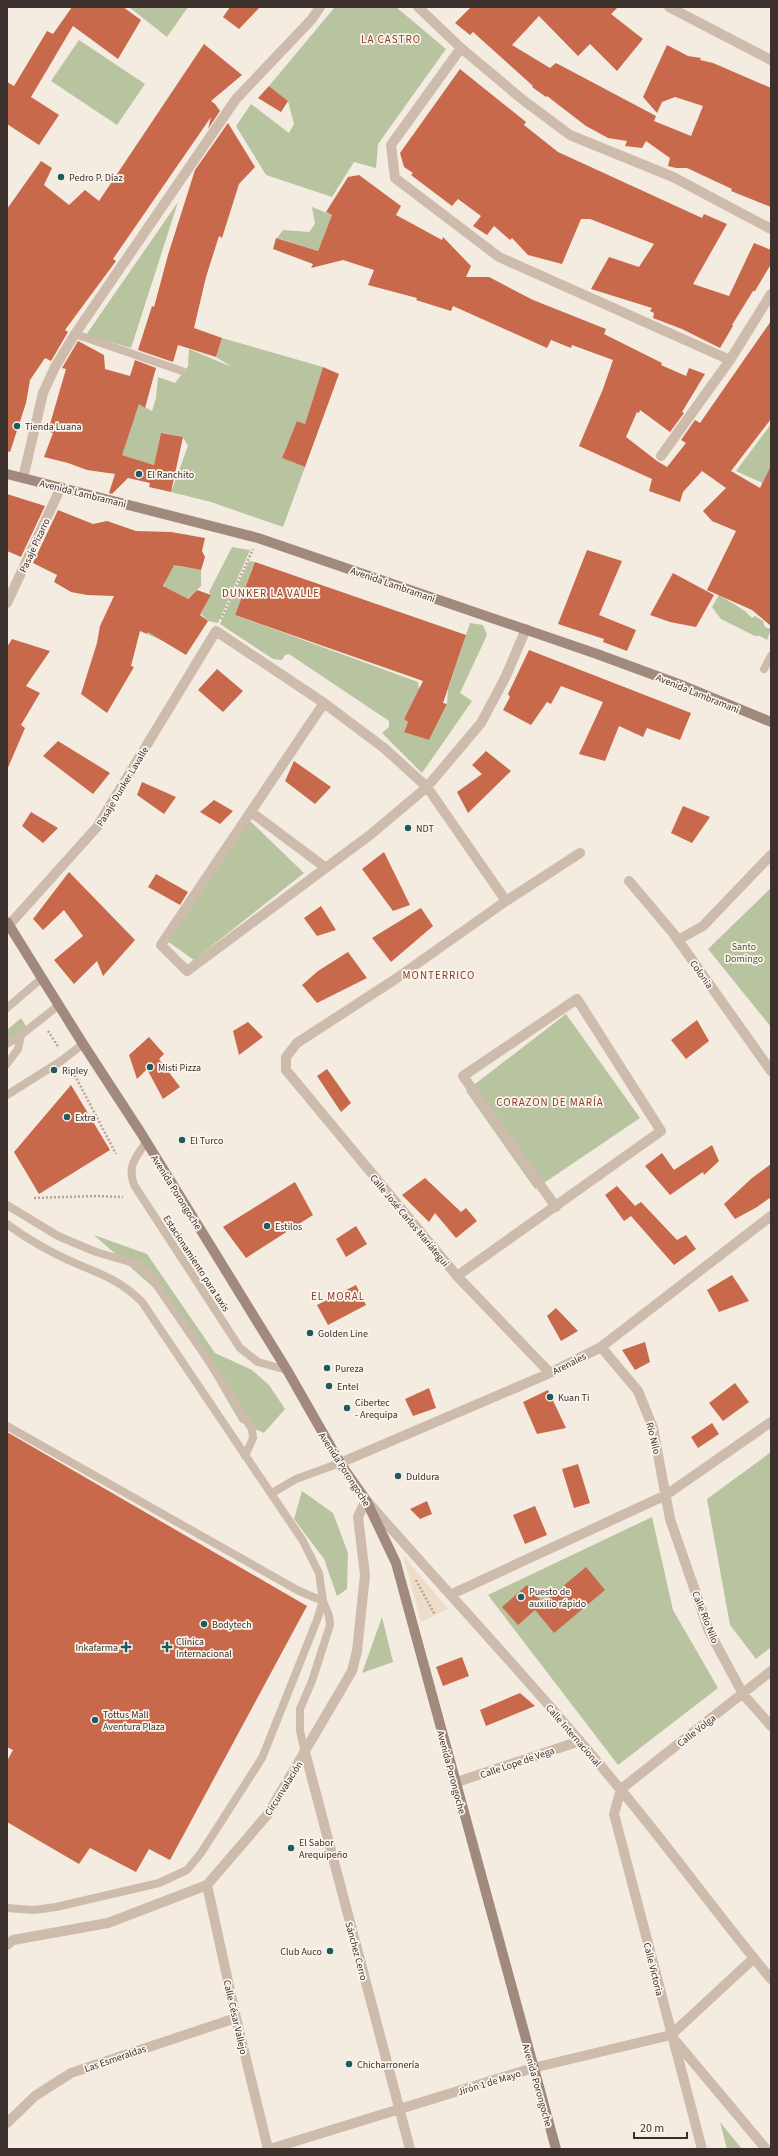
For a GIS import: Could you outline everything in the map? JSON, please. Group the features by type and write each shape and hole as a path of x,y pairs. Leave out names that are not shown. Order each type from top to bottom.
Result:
{"main road":[{"name":"Avenida Lambramani","path":"7,474 258,538 526,629 684,686 771,722"},
{"name":"Avenida Porongoche","path":"8,924 82,1044 146,1142 287,1370 340,1463 366,1500 396,1562 454,1783 556,2149"}],"street":[{"path":"23,478 43,393 55,367 75,334 236,99 312,19 320,7"},
{"path":"418,7 461,48 523,100 570,135 673,177 771,228"},
{"path":"669,7 771,60"},
{"path":"461,48 391,144 395,178 499,257 730,360"},
{"path":"661,456 730,360 771,294"},
{"name":"Pasaje Pizarro","path":"7,603 60,487"},
{"path":"324,703 161,945 187,971 376,831 427,787 481,723 505,678 526,629"},
{"path":"216,631 324,703 384,748 427,787 506,901 580,853"},
{"name":"Pasaje Dunker Lavalle","path":"8,924 97,828 216,631"},
{"path":"251,812 326,868"},
{"path":"678,940 703,926 771,855"},
{"name":"Colonia","path":"629,881 678,940 771,1071"},
{"name":"Calle José Carlos Mariátegui","path":"506,901 394,980 297,1044 286,1057 286,1070 457,1276 550,1373"},
{"path":"457,1276 556,1207 661,1131 576,999 463,1076 556,1207"},
{"name":"Arenales","path":"340,1463 550,1373 601,1347 771,1216"},
{"name":"Río Nilo","path":"601,1347 638,1391 653,1428 670,1519"},
{"path":"452,1594 666,1495 771,1422"},
{"name":"Calle Internacional","path":"366,1500 413,1554 452,1594 580,1740 621,1789 771,1979"},
{"name":"Circunvalación","path":"9,1941 108,1923 207,1885 268,1814 344,1688 352,1671 357,1651 365,1575 358,1517 366,1500"},
{"name":"Calle Río Nilo","path":"670,1519 709,1631 743,1694 771,1726"},
{"name":"Calle Volga","path":"621,1789 771,1671"},
{"name":"Calle Lope de Vega","path":"454,1783 580,1740"},
{"name":"Sánchez Cerro","path":"305,1752 410,2149"},
{"name":"Calle Victoria","path":"621,1789 614,1814 702,2149"},
{"name":"Calle César Vallejo","path":"207,1885 236,2018 269,2149"},
{"name":"Jirón 1 de Mayo","path":"269,2149 534,2068 671,2035 754,1958"},
{"name":"Las Esmeraldas","path":"7,2123 35,2096 71,2073 236,2018"},
{"path":"671,2035 766,2149"}],"lane":[{"path":"75,334 182,371"},
{"path":"764,669 771,656"},
{"path":"7,1008 42,978"},
{"path":"7,1044 58,1005"},
{"path":"7,1064 18,1049 21,1034"},
{"path":"7,1095 65,1058 82,1044"},
{"name":"Estacionamiento para taxis","path":"146,1142 130,1167 134,1184 240,1348 258,1362 287,1370"},
{"path":"7,1206 22,1213 58,1236 96,1252 137,1264 149,1274 206,1357 252,1429 253,1438 245,1456"},
{"path":"7,1224 54,1253 113,1278 129,1289 151,1314 303,1541 319,1573 323,1601 329,1616 329,1632 300,1709 300,1731 305,1752"},
{"path":"7,1426 299,1591 323,1601"},
{"path":"272,1493 296,1479 340,1463"},
{"path":"7,1908 34,1910 56,1907 159,1883 187,1870 201,1853 262,1758 315,1627 323,1601"}],"path":[{"path":"216,631 258,538"},
{"path":"40,1020 65,1058 116,1154"},
{"path":"34,1198 97,1196 123,1197"},
{"path":"413,1574 435,1615"}],"green space":[{"path":"129,7 188,7 167,37"},
{"path":"335,7 396,7 446,49 378,144 376,168 354,162 332,197 266,175 236,126 251,104 289,133 294,124 288,101 269,86"},
{"path":"79,40 145,84 117,125 51,81"},
{"path":"178,202 131,348 86,335"},
{"path":"312,207 332,215 318,251 277,238 283,230 309,232 315,224"},
{"path":"222,338 323,367 305,424 297,421 282,458 305,467 283,527 211,502 171,492 188,446 183,437 161,433 154,465 122,455 124,417 134,419 139,404 152,411 156,398 158,377 175,383 188,366 189,349 232,367 216,357"},
{"path":"771,424 771,487 736,471"},
{"path":"179,534 189,535 178,566 201,570 201,586 182,604 163,641 147,634 153,624"},
{"path":"232,547 250,550 218,623 208,621 201,614 211,595 209,592"},
{"path":"249,561 255,562 235,615 418,682 419,690 404,719 408,722 404,731 429,740 447,704 448,689 470,623 483,625 487,635 460,693 472,701 422,773 382,733 389,727 389,721 289,654 285,655 282,660 273,659 220,624"},
{"path":"719,595 745,611 752,618 755,616 763,621 765,627 771,629 767,640 760,636 755,636 721,619 712,607"},
{"path":"249,820 304,873 194,960 167,941"},
{"name":"Santo Domingo","path":"771,888 771,1027 708,949"},
{"path":"566,1014 640,1118 535,1189 466,1091"},
{"path":"21,1018 29,1031 7,1048 7,1030"},
{"path":"94,1235 147,1254 215,1353 252,1370 269,1385 285,1409 264,1433 240,1422 190,1336 161,1294"},
{"path":"771,1452 771,1647 756,1659 730,1625 707,1499"},
{"path":"302,1491 333,1513 348,1553 347,1589 337,1596 324,1559 294,1519"},
{"path":"652,1517 673,1610 718,1688 618,1765 488,1595"},
{"path":"382,1617 393,1662 362,1673"},
{"path":"720,2122 742,2149 727,2149"}],"shaded area":[{"path":"403,1555 407,1560 448,1609 421,1622"}],"building":[{"path":"72,7 123,7 141,20 118,59 73,26 31,97 59,115 39,145 7,124 7,82 14,86 47,31 53,34"},
{"path":"230,7 260,7 239,29 223,17"},
{"path":"471,7 618,7 611,14 643,39 617,71 590,44 578,56 539,16 512,45 550,68 556,63 656,116 654,121 691,136 703,106 675,97 662,102 657,113 643,97 667,45 688,56 701,58 700,60 713,63 771,88 771,207 731,191 732,189 687,168 668,166 670,158 646,141 642,148 625,146 627,141 608,138 586,126 547,96 546,97 532,87 533,86 473,32 470,35 455,23"},
{"path":"204,44 242,75 211,101 220,111 208,129 211,117 113,259 116,261 65,330 68,332 51,361 45,358 30,380 26,403 10,452 7,451 7,209 41,161 52,168 44,185 69,205 85,190 99,201"},
{"path":"460,69 526,122 524,125 558,152 702,218 704,214 727,224 693,284 729,296 754,243 771,250 771,264 732,325 733,326 720,348 682,329 653,318 654,313 650,311 652,308 591,289 609,257 639,267 654,244 590,219 581,219 562,264 528,255 512,238 510,240 494,226 487,235 473,226 481,216 458,199 452,206 411,175 413,173 404,167 400,153"},
{"path":"269,86 288,101 281,112 258,98"},
{"path":"228,123 255,167 239,184 222,238 219,236 206,277 194,328 222,338 216,357 178,345 173,362 138,350 152,306 154,307 168,255 195,170"},
{"path":"359,175 401,206 396,215 442,240 443,237 471,266 466,277 489,277 533,300 606,329 604,334 662,363 661,365 686,376 689,368 705,374 682,412 684,413 670,432 640,410 639,413 637,412 626,437 667,467 686,443 681,440 695,420 700,423 771,321 771,419 731,471 760,488 771,466 771,626 752,610 707,590 736,531 712,521 703,511 726,488 702,471 683,492 680,502 649,491 652,479 579,446 603,389 613,360 572,345 571,348 551,340 547,348 453,306 451,311 416,300 417,298 368,285 374,270 343,260 311,268 313,264 273,249 276,238 318,251 332,215 326,212 348,177"},
{"path":"78,341 104,355 105,369 130,376 135,360 156,368 145,408 139,404 122,455 154,465 161,433 183,437 171,492 149,487 150,483 128,478 112,494 109,493 115,474 87,470 68,463 44,457 53,433 48,431 66,369 62,368"},
{"path":"323,367 339,374 305,467 282,458 297,421 305,424"},
{"path":"7,494 45,506 21,557 7,551"},
{"path":"58,510 93,524 107,521 136,531 171,532 205,538 202,551 205,557 201,570 174,565 163,586 188,599 197,590 211,595 200,615 208,621 186,655 148,632 147,634 140,631 131,666 134,667 107,713 81,694 97,643 100,626 114,596 87,595 71,592 54,582 57,575 33,563"},
{"path":"587,550 622,561 599,615 636,630 627,651 603,642 604,639 558,624"},
{"path":"255,562 466,635 443,703 447,704 429,740 404,732 408,722 404,719 423,681 235,615"},
{"path":"673,573 714,595 696,627 670,622 650,615"},
{"path":"12,639 50,651 26,686 40,693 21,725 25,728 7,770 7,647"},
{"path":"529,650 691,713 680,740 647,728 643,737 619,726 605,761 579,754 603,702 561,686 551,704 547,702 531,725 503,710 510,697 508,694"},
{"path":"217,669 243,691 223,712 198,690"},
{"path":"58,741 110,773 93,794 43,756"},
{"path":"486,751 511,771 468,813 457,792 482,774 472,765"},
{"path":"294,761 331,787 315,804 285,781"},
{"path":"142,782 176,797 164,814 137,795"},
{"path":"214,800 233,811 220,824 200,812"},
{"path":"683,806 710,817 692,843 671,833"},
{"path":"31,812 58,828 43,843 22,826"},
{"path":"384,852 410,905 393,911 362,869"},
{"path":"69,872 135,940 103,976 97,961 74,984 54,960 83,936 64,910 43,930 33,919"},
{"path":"156,874 188,892 180,905 148,887"},
{"path":"321,906 336,930 317,936 304,918"},
{"path":"421,908 433,926 391,962 372,938"},
{"path":"348,952 367,978 317,1003 302,985 318,971"},
{"path":"697,1020 709,1041 686,1059 671,1040"},
{"path":"248,1022 263,1037 239,1055 233,1031"},
{"path":"149,1037 164,1054 159,1059 180,1087 163,1099 147,1069 137,1079 129,1055"},
{"path":"327,1069 351,1103 341,1112 317,1076"},
{"name":"Extra","path":"71,1085 110,1150 39,1194 14,1152"},
{"path":"712,1145 719,1161 704,1175 703,1172 670,1195 645,1166 662,1153 674,1170"},
{"path":"771,1164 771,1197 757,1207 735,1219 724,1204 752,1178"},
{"path":"425,1178 461,1212 466,1208 477,1221 456,1238 435,1213 429,1222 402,1195"},
{"path":"295,1182 313,1215 246,1258 223,1227"},
{"path":"617,1186 635,1206 641,1202 677,1240 686,1235 696,1249 674,1265 631,1216 624,1221 605,1195"},
{"path":"356,1226 367,1244 346,1257 336,1239"},
{"path":"732,1275 749,1301 719,1312 707,1290"},
{"path":"356,1285 366,1305 328,1325 317,1305"},
{"path":"556,1308 578,1331 561,1341 547,1316"},
{"path":"645,1342 650,1362 635,1370 622,1350"},
{"path":"735,1383 749,1402 723,1421 709,1403"},
{"path":"429,1388 436,1408 413,1416 405,1399"},
{"path":"548,1390 566,1428 537,1434 523,1402"},
{"path":"712,1423 719,1434 698,1448 691,1437"},
{"path":"7,1432 307,1606 170,1860 149,1849 136,1872 90,1848 79,1864 7,1822 7,1761 13,1750 7,1747"},
{"path":"578,1464 590,1503 574,1508 562,1469"},
{"path":"427,1501 432,1514 420,1519 410,1509"},
{"path":"535,1506 547,1535 525,1544 513,1515"},
{"path":"586,1567 605,1590 554,1633 535,1610 518,1625 502,1607 527,1585 543,1603"},
{"path":"462,1657 469,1676 443,1686 436,1667"},
{"path":"520,1693 535,1706 486,1726 480,1710"}],"place":[{"name":"Pedro P. Díaz","path":"61,177"},
{"name":"Tienda Luana","path":"17,426"},
{"name":"El Ranchito","path":"139,474"},
{"name":"NDT","path":"408,828"},
{"name":"Misti Pizza","path":"150,1067"},
{"name":"Ripley","path":"54,1070"},
{"name":"Extra","path":"67,1117"},
{"name":"El Turco","path":"182,1140"},
{"name":"Estilos","path":"267,1226"},
{"name":"Golden Line","path":"310,1333"},
{"name":"Pureza","path":"327,1368"},
{"name":"Entel","path":"329,1386"},
{"name":"Kuan Ti","path":"550,1397"},
{"name":"Cibertec - Arequipa","path":"347,1408"},
{"name":"Duldura","path":"398,1476"},
{"name":"Puesto de auxilio rápido","path":"521,1597"},
{"name":"Bodytech","path":"204,1624"},
{"name":"Inkafarma","path":"126,1647"},
{"name":"Clínica Internacional","path":"167,1647"},
{"name":"Tottus Mall Aventura Plaza","path":"95,1720"},
{"name":"El Sabor Arequipeño","path":"291,1848"},
{"name":"Club Auco","path":"330,1951"},
{"name":"Chicharronería","path":"349,2064"}],"district":[{"name":"LA CASTRO","path":"391,39"},
{"name":"DUNKER LA VALLE","path":"271,593"},
{"name":"MONTERRICO","path":"439,975"},
{"name":"CORAZON DE MARÍA","path":"550,1102"},
{"name":"EL MORAL","path":"338,1296"}]}
